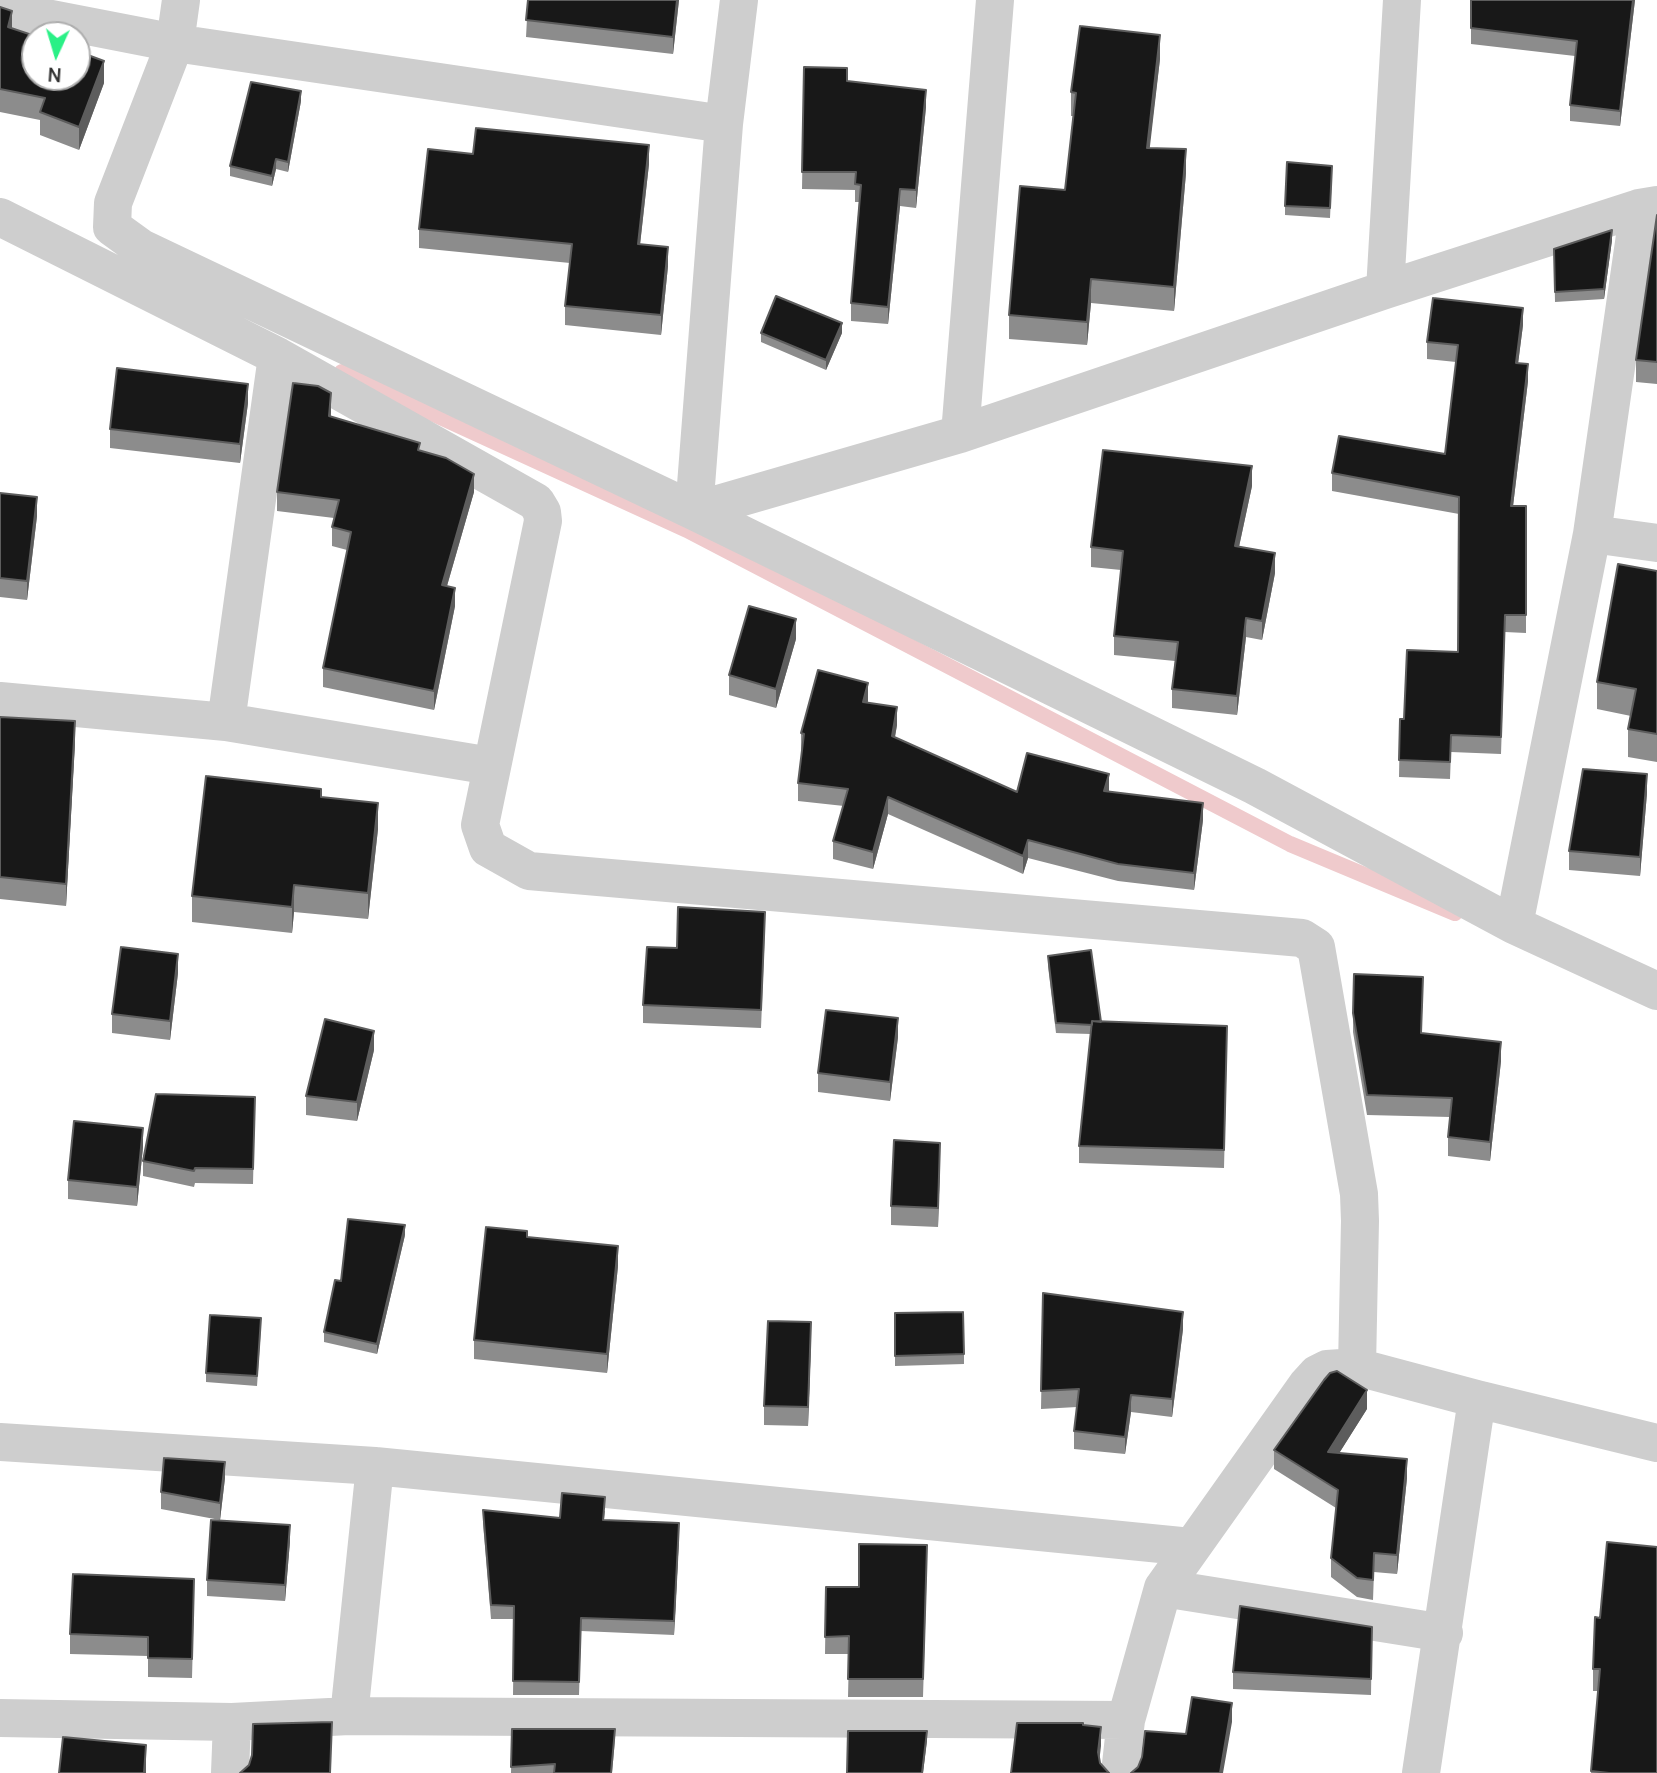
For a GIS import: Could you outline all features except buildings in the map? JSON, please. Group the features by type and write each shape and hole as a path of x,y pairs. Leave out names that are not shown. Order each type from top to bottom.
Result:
{"street":[{"path":"181,0 174,43 113,203 112,227 141,248 694,511 1255,786 1514,925 1657,990"},
{"path":"694,511 724,124 739,0"},
{"path":"960,433 995,0"},
{"path":"1385,290 1402,0"},
{"path":"0,9 174,43 724,124"},
{"path":"694,511 960,433 1385,290 1648,207 1592,534 1514,925"},
{"path":"0,217 277,356 536,502 542,512 543,521 480,825 488,848 529,871 1302,938 1316,947 1359,1194 1357,1367"},
{"path":"226,722 277,356"},
{"path":"1592,534 1657,543"},
{"path":"0,701 226,722 491,766"},
{"path":"1120,1773 1126,1720 1163,1588 1317,1374 1327,1369 1357,1367 1657,1443"},
{"path":"1421,1773 1477,1399"},
{"path":"0,1442 375,1466 1191,1547"},
{"path":"349,1716 375,1466"},
{"path":"1163,1588 1444,1633"},
{"path":"0,1718 232,1722 349,1716 1126,1720"},
{"path":"230,1773 232,1722"}],"waterway":[{"path":"342,372 687,530 1290,844 1455,913"}]}
